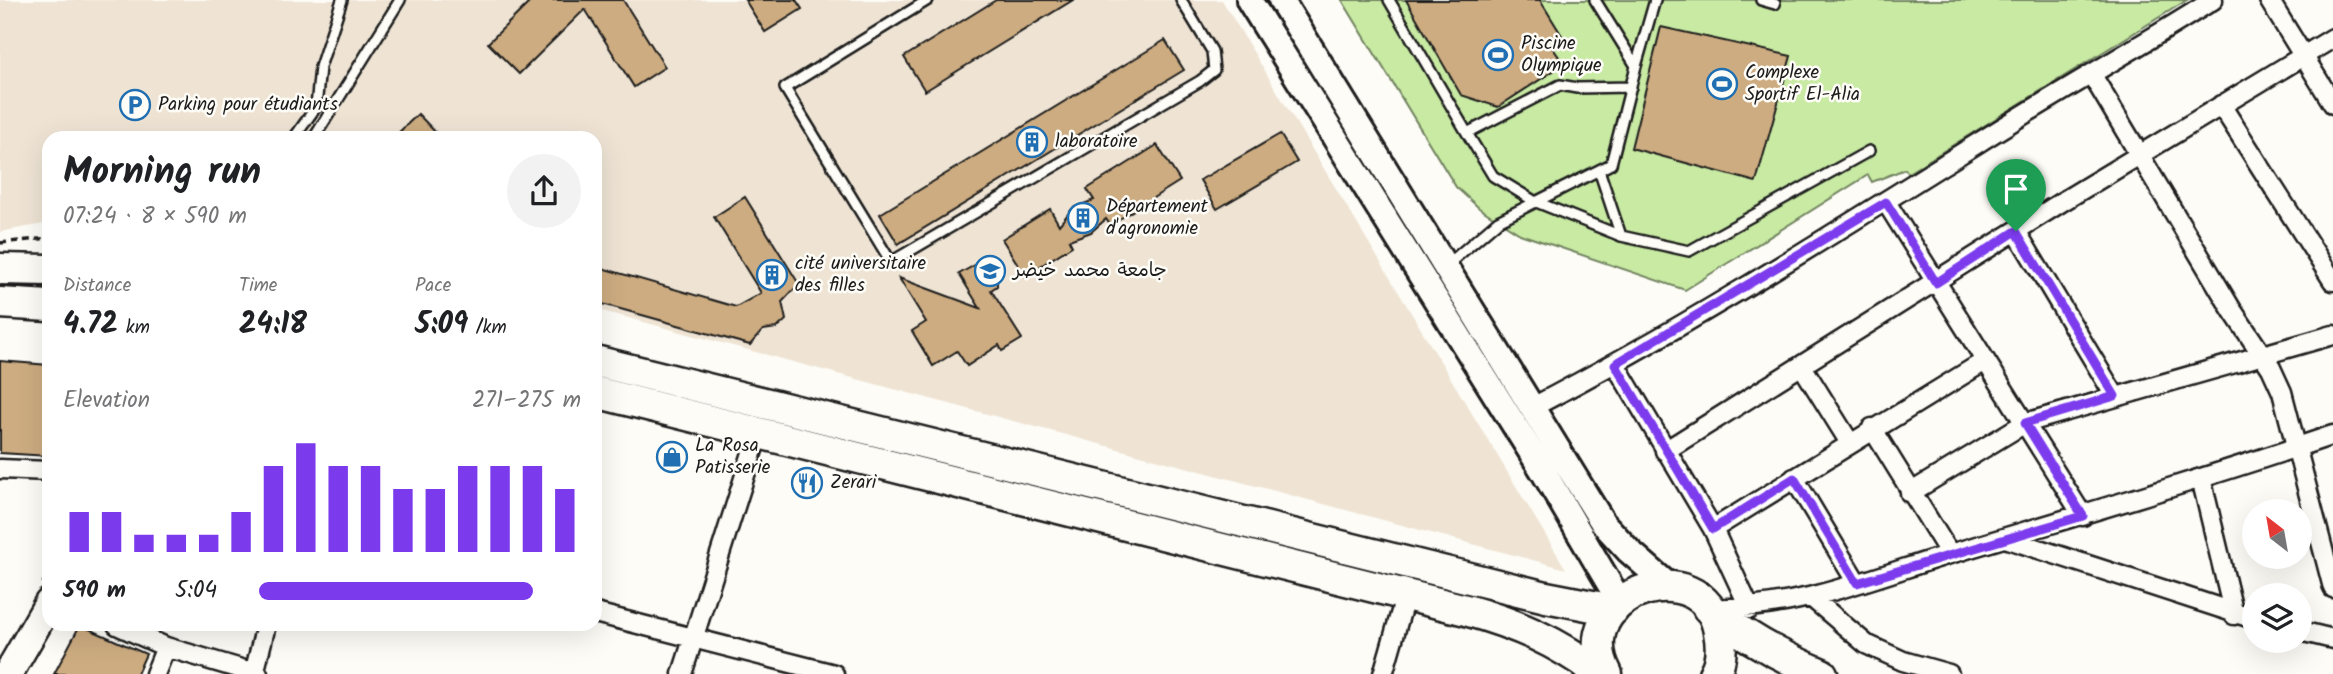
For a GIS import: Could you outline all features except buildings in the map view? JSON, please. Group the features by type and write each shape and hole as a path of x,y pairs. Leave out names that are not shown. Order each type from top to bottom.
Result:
{"highway":[{"path":"0,269 42,270"},
{"path":"0,303 42,306"},
{"path":"602,363 1520,591 1616,606"},
{"path":"602,394 1406,594 1514,624 1553,641 1601,674"},
{"path":"1607,674 1600,654 1601,638 1616,606 1635,592 1669,586 1684,590 1732,627 1794,663 1822,674"},
{"path":"1708,608 1718,626 1722,646 1714,674"}],"main road":[{"path":"1249,0 1543,471 1616,606"},
{"path":"1281,0 1603,523 1669,586"},
{"path":"9,674 42,615"},
{"path":"27,674 53,631"}],"street":[{"path":"1531,408 1615,364 1886,202 1979,142 2213,0"},
{"path":"2269,0 2333,104"},
{"path":"1665,451 2140,154 2333,38"},
{"path":"2092,75 2282,392 2333,588"},
{"path":"2221,105 2333,281"},
{"path":"1886,202 2083,516"},
{"path":"2016,231 2115,396"},
{"path":"1910,493 2025,423 2333,335"},
{"path":"1713,529 1872,428 1985,361"},
{"path":"1615,364 1713,529 1750,609"},
{"path":"1802,366 1850,443"},
{"path":"1872,428 1950,554"},
{"path":"682,674 759,432"},
{"path":"1708,608 1750,609 1811,597 2083,516 2333,435"},
{"path":"0,469 42,471"},
{"path":"1794,478 1857,583"},
{"path":"2201,478 2234,615"},
{"path":"2004,538 2242,617"},
{"path":"1383,674 1406,594"},
{"path":"1811,597 1866,643 1903,661 1950,674"},
{"path":"602,615 834,674"},
{"path":"130,631 166,647 255,674 265,631"},
{"path":"2312,634 2333,639"},
{"path":"155,674 166,647"}],"lane":[{"path":"299,131 316,107 320,67 342,0"},
{"path":"318,131 400,0"},
{"path":"928,0 785,89 891,262 1200,81 1214,70 1212,51 1181,0"},
{"path":"1389,0 1493,176 1534,201 1621,236 1689,251 1869,151"},
{"path":"1595,0 1636,66"},
{"path":"1444,268 1498,221 1611,164 1655,0"},
{"path":"1761,0 1775,4"},
{"path":"1467,133 1560,85 1577,88 1631,87"},
{"path":"1599,170 1621,236"}],"path":[{"path":"0,243 42,239"}],"shaded area":[{"name":"جامعة محمد خيضر","path":"0,0 1222,0 1566,569 602,311 602,131 42,131 42,224 0,232"}],"green space":[{"name":"Complexe Sportif El-Alia","path":"1342,0 2187,0 1908,173 1905,169 1872,182 1868,175 1685,290 1520,234 1479,208 1456,187"}],"place":[{"name":"Piscine Olympique","path":"1498,55"},
{"name":"Complexe Sportif El-Alia","path":"1722,84"},
{"name":"Parking pour étudiants","path":"135,105"},
{"name":"laboratoire","path":"1032,142"},
{"name":"Département d'agronomie","path":"1083,218"},
{"name":"جامعة محمد خيضر","path":"990,271"},
{"name":"cité universitaire des filles","path":"772,275"},
{"name":"La Rosa Patisserie","path":"672,457"},
{"name":"Zerari","path":"807,483"}],"route":[{"path":"1886,202 1936,283 2016,231 2115,396 2025,423 2083,516 1857,583 1794,478 1713,529 1615,364 1886,202"}]}
